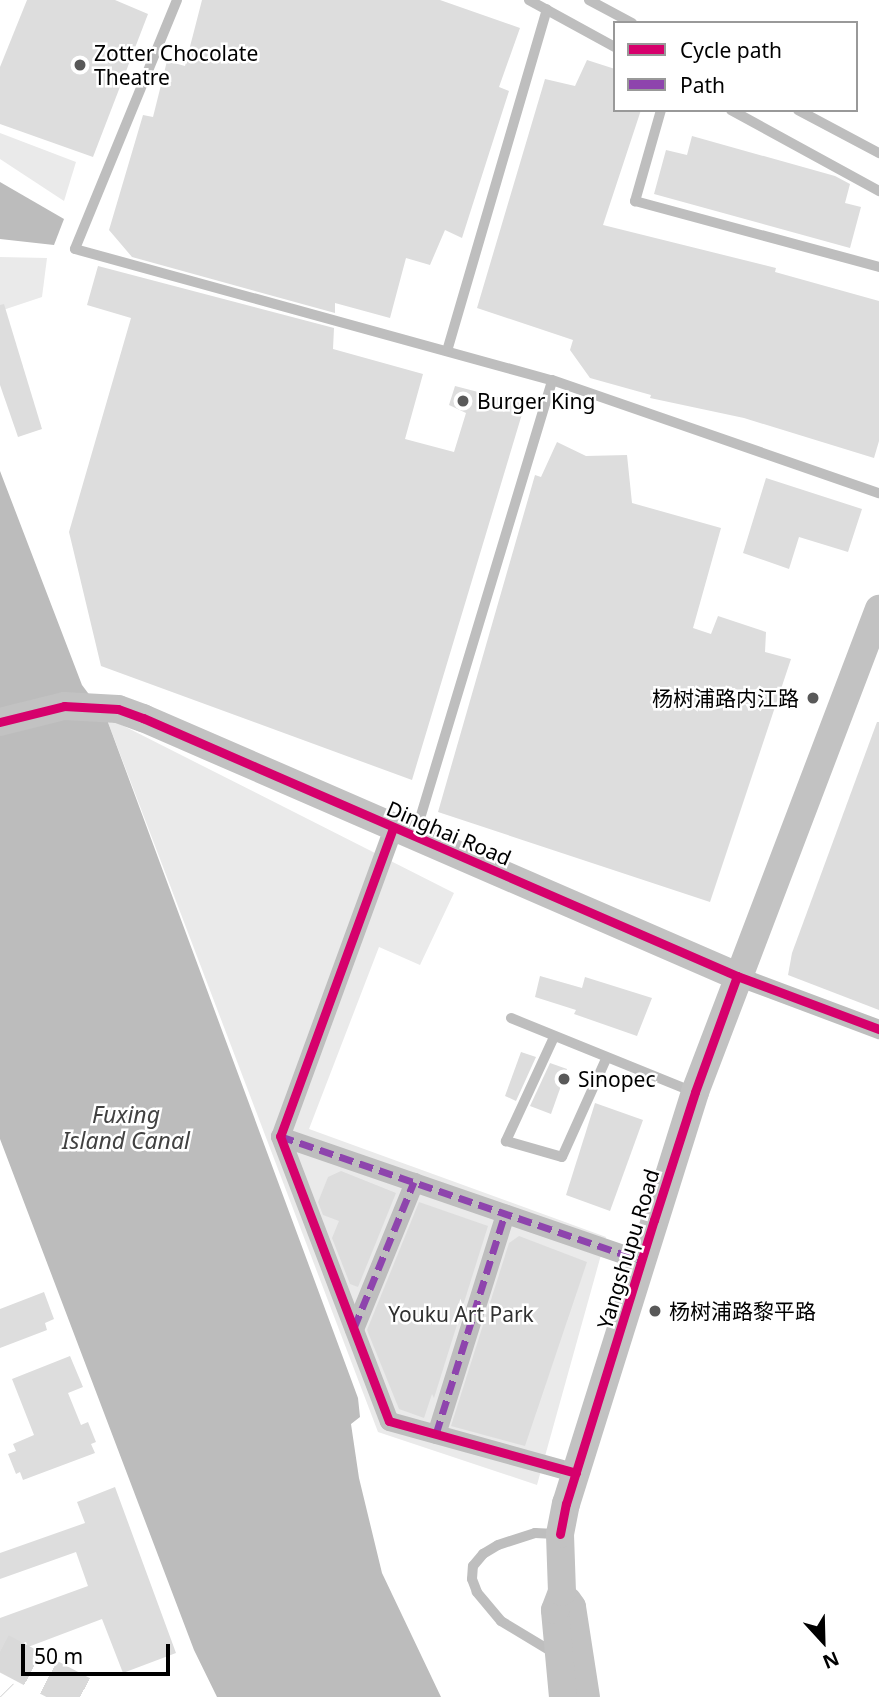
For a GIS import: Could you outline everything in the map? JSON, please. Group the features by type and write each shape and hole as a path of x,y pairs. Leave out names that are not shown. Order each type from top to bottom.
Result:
{"main road":[{"name":"Yangshupu Road","path":"568,1654 572,1607 562,1591 560,1534 576,1473 695,1092 879,609"},
{"name":"Dinghai Road","path":"0,722 64,706 118,709 737,976"},
{"path":"562,1697 568,1654"},
{"path":"568,1654 586,1697"}],"street":[{"path":"404,833 280,1136 389,1421 576,1473"},
{"name":"Dinghai Road","path":"737,976 879,1029"},
{"path":"280,1136 643,1261"},
{"path":"354,1329 414,1182"},
{"path":"436,1434 505,1214"}],"lane":[{"path":"177,0 75,249 552,380 879,493"},
{"path":"529,0 613,46"},
{"path":"589,0 628,21"},
{"path":"447,351 547,9"},
{"path":"660,112 635,201 879,267"},
{"path":"735,112 879,191"},
{"path":"801,112 879,153"},
{"path":"404,833 552,380"},
{"path":"511,1018 606,1059 695,1092"},
{"path":"554,1037 506,1141 562,1157 606,1059"},
{"path":"560,1534 535,1533 513,1539 483,1554 473,1566 477,1592 488,1608 509,1626 568,1654"}],"green space":[{"path":"0,133 76,162 64,201 0,159"},
{"path":"0,257 47,258 42,297 0,311"},
{"name":"Youku Art Park","path":"106,717 454,893 420,965 379,947 309,1129 606,1237 537,1485 378,1432"}],"water":[{"path":"0,182 64,219 54,245 0,239"},
{"name":"Fuxing Island Canal","path":"0,471 82,685 106,717 358,1398 360,1417 351,1424 359,1478 382,1573 441,1697 217,1697 194,1650 0,1139"}],"building":[{"path":"27,0 115,0 148,14 93,157 0,124 0,67"},
{"path":"202,0 440,0 520,28 499,87 509,91 462,238 445,230 430,265 406,258 390,318 335,303 335,313 132,257 109,230 143,115 153,117 167,61 185,66"},
{"path":"587,60 613,68 613,112 640,112 603,225 776,268 775,272 879,301 879,441 874,458 744,418 650,398 651,395 590,378 570,350 573,340 477,308 545,79 575,86"},
{"path":"692,136 835,176 850,184 845,203 861,207 850,248 654,194 666,150 687,155"},
{"path":"98,266 334,328 333,349 423,374 405,439 454,452 466,413 449,405 455,386 525,404 412,780 101,666 69,532 131,318 87,305"},
{"path":"4,304 42,429 18,437 0,385 0,305"},
{"path":"557,442 586,456 627,455 632,503 721,528 693,628 711,634 718,616 766,632 765,652 791,659 710,902 438,812 535,475 541,477"},
{"path":"766,478 862,509 848,552 799,537 789,569 743,553"},
{"path":"877,722 879,1010 788,975 792,953"},
{"path":"540,976 582,988 585,977 652,998 637,1036 574,1014 576,1010 535,997"},
{"path":"521,1052 536,1057 516,1101 505,1096"},
{"path":"550,1063 567,1069 551,1114 530,1106"},
{"path":"595,1103 643,1120 610,1211 566,1195"},
{"path":"341,1171 396,1193 358,1287 350,1284 332,1238 339,1221 323,1215 318,1202 328,1177"},
{"path":"419,1202 488,1226 434,1398 432,1394 424,1418 399,1409 367,1330"},
{"path":"519,1236 587,1262 525,1446 451,1426 509,1243"},
{"path":"44,1292 54,1319 45,1323 47,1330 0,1348 0,1309"},
{"path":"70,1356 83,1387 68,1393 81,1425 88,1422 96,1442 91,1444 95,1453 23,1480 20,1472 16,1474 8,1454 16,1451 13,1444 34,1435 12,1379"},
{"path":"115,1487 176,1653 123,1673 102,1619 28,1647 26,1642 0,1652 0,1618 88,1586 76,1552 0,1579 0,1553 85,1523 77,1502"}],"tunnel":[{"path":"0,1651 87,1697"}],"marked path":[{"path":"280,1136 643,1261"},
{"path":"354,1328 414,1182"},
{"path":"436,1434 505,1214"}],"cycle path":[{"path":"0,722 64,706 118,709 737,976 879,1029"},
{"path":"393,828 280,1136 389,1421 576,1473"},
{"path":"560,1534 566,1504 654,1220 695,1092 737,976"}],"place":[{"name":"Zotter Chocolate Theatre","path":"80,65"},
{"name":"Burger King","path":"463,401"},
{"name":"杨树浦路内江路","path":"813,698"},
{"name":"Sinopec","path":"564,1079"},
{"name":"杨树浦路黎平路","path":"655,1311"}]}
